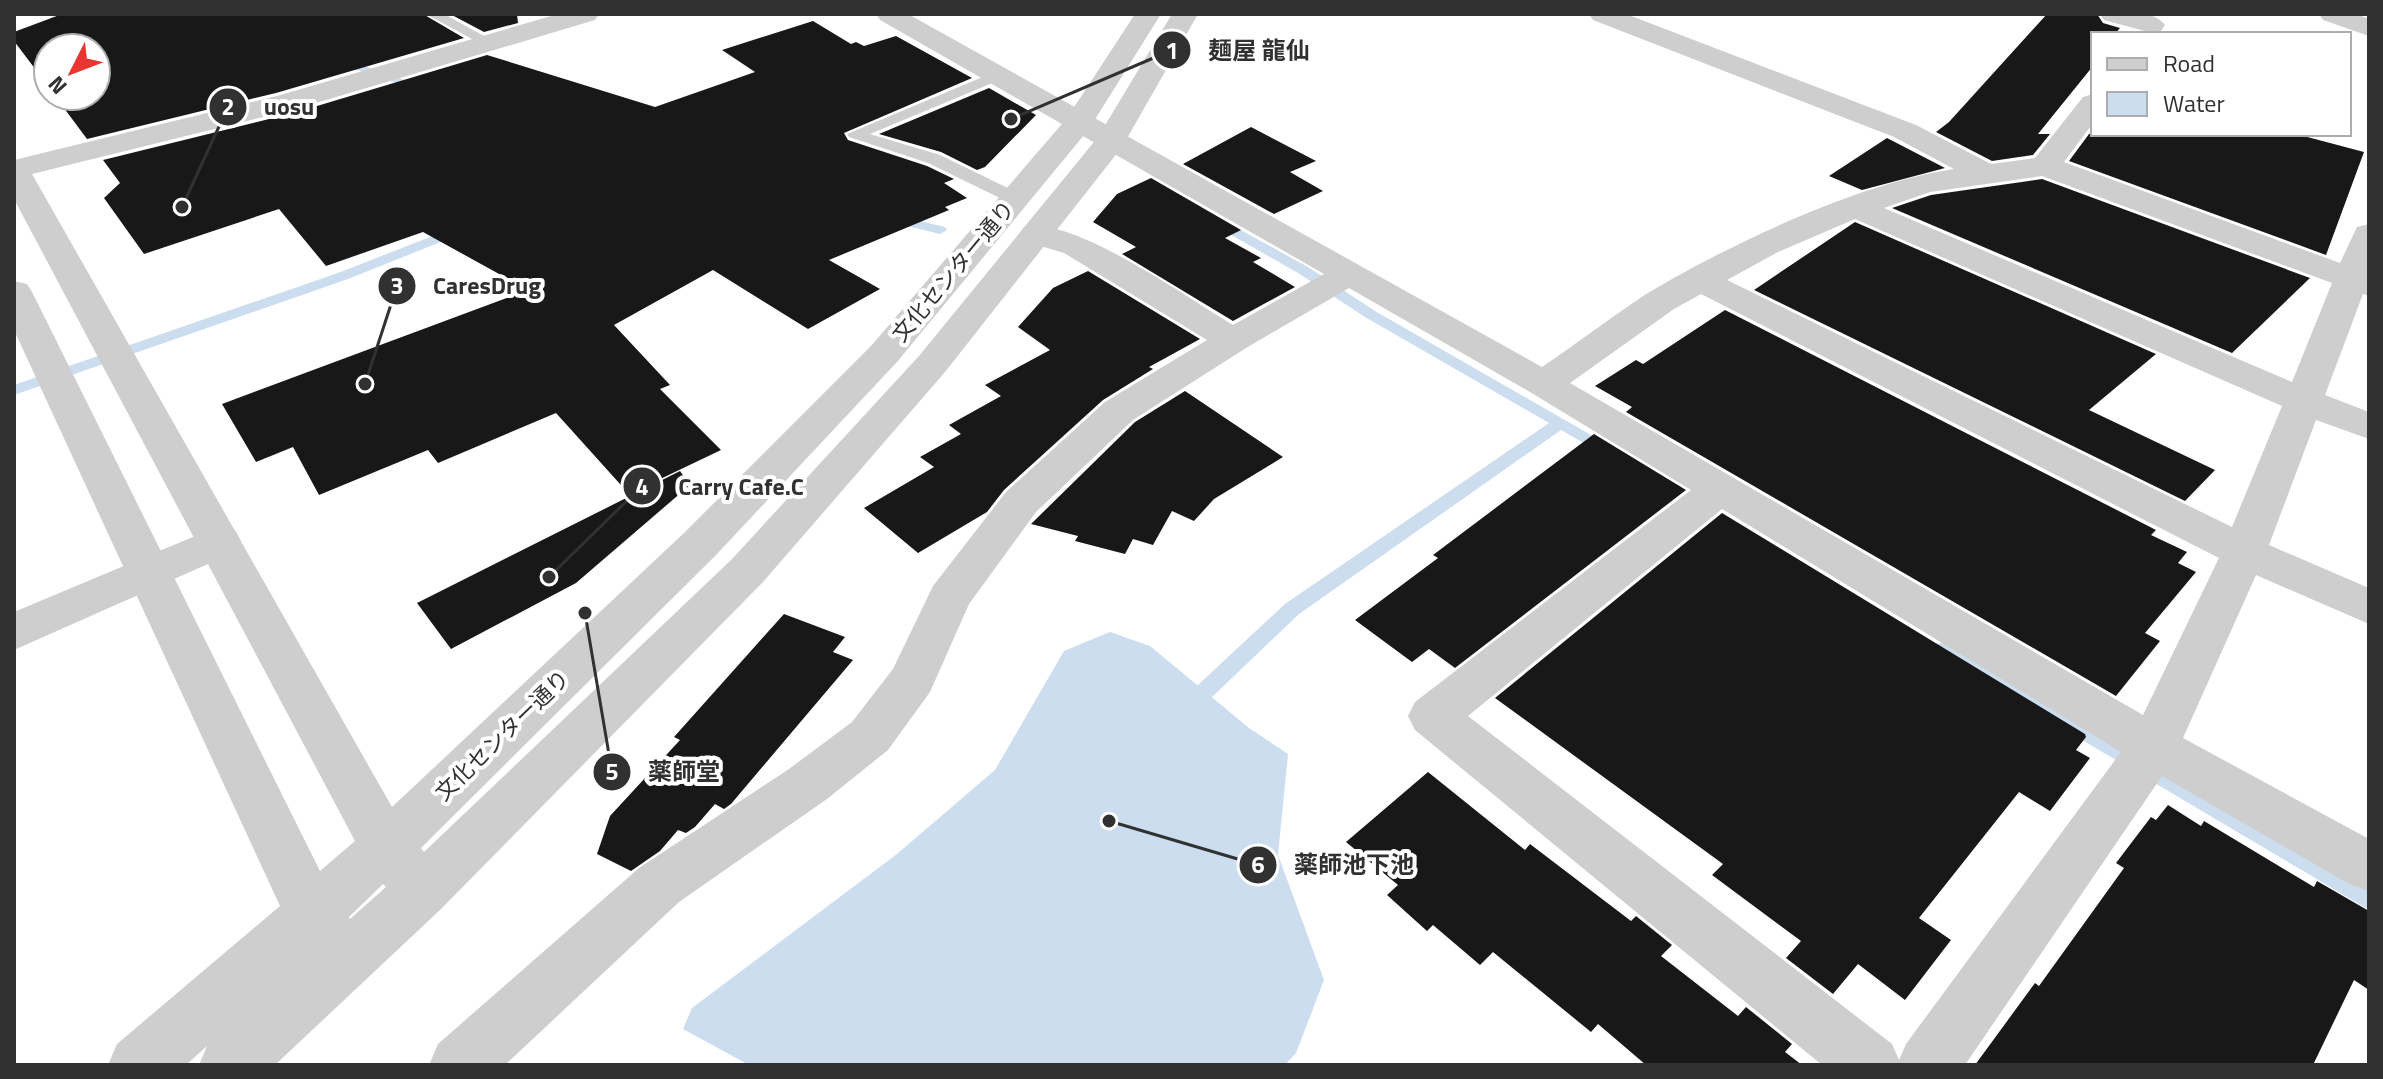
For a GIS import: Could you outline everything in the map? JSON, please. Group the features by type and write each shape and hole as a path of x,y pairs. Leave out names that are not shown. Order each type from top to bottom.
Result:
{"street":[{"path":"421,891 386,847 14,170 286,103 586,14"},
{"path":"889,14 1095,132 1333,283 1544,384 1709,498 2145,759 2369,867"},
{"name":"文化センター通り","path":"1095,132 1148,14"},
{"name":"文化センター通り","path":"139,1065 313,915 700,544 884,354 1025,216 1095,132 1185,14"},
{"path":"1602,14 1905,131 1984,173"},
{"path":"2113,14 2153,24"},
{"path":"2332,14 2369,28"},
{"path":"2045,166 2091,106"},
{"path":"1544,384 1661,301 1766,245 1855,207 1925,183 1984,173 2045,166 2360,282"},
{"path":"1855,207 2303,401 2369,426"},
{"path":"1025,216 1233,340"},
{"name":"文化センター通り","path":"255,1057 347,960 747,571 932,364 1025,216"},
{"path":"1928,1065 2145,759 2244,552 2303,401 2360,282 2369,234"},
{"path":"1698,279 2244,552 2369,607"},
{"path":"460,1065 659,885 808,784 870,736 913,679 949,598 1021,502 1119,411 1233,340 1333,283"},
{"path":"14,292 313,915 347,960"},
{"path":"1709,498 1433,716 1870,1065"},
{"path":"14,632 219,541"},
{"path":"229,989 255,1057"}],"lane":[{"path":"433,14 490,43"},
{"path":"997,76 855,134 934,159 1025,216"}],"water":[{"path":"1110,632 1150,646 1249,728 1288,754 1278,855 1324,980 1296,1053 1285,1065 749,1065 683,1029 692,1008 897,854 995,770 1064,651"}],"building":[{"path":"62,14 423,14 464,38 276,93 87,139 67,112 112,112 112,32 32,32 32,65 14,41 14,32"},
{"path":"450,14 517,14 518,23 484,32"},
{"path":"2047,14 2097,14 2103,23 2120,28 2117,32 2091,32 2091,68 2038,134 2050,134 2033,155 1992,161 1936,132 1949,122"},
{"path":"813,21 851,44 856,42 864,46 896,36 972,78 844,133 848,140 927,166 954,179 944,183 967,198 945,207 949,210 829,260 880,289 808,329 713,270 614,325 670,385 660,389 721,450 629,494 556,413 438,463 428,450 319,495 293,447 256,462 222,404 528,290 423,232 326,266 279,209 144,254 104,198 120,183 103,160 297,112 487,55 655,107 755,72 722,50"},
{"path":"989,88 1036,115 985,167 977,170 941,152 879,134"},
{"path":"1251,127 1316,161 1290,172 1323,191 1274,214 1183,164"},
{"path":"2089,134 2304,136 2364,152 2326,255 2069,161"},
{"path":"1887,138 1945,168 1862,190 1829,176"},
{"path":"1151,178 1241,230 1225,238 1261,258 1253,262 1295,287 1233,321 1122,254 1136,247 1093,222 1117,194"},
{"path":"2042,179 2310,278 2232,353 1892,208 1931,195"},
{"path":"1855,222 2156,354 2089,410 2215,470 2185,501 1754,290"},
{"path":"1088,271 1200,339 1149,367 1153,369 1103,400 1004,490 987,512 918,553 864,508 934,467 920,457 961,434 949,425 1001,396 985,385 1050,350 1018,327 1053,288"},
{"path":"1725,310 2156,530 2151,535 2187,552 2178,563 2196,572 2145,633 2160,641 2116,696 1626,412 1632,407 1595,386 1636,360 1643,364"},
{"path":"1185,391 1283,457 1214,499 1194,521 1172,511 1153,545 1133,539 1125,554 1075,541 1078,536 1031,524 1135,422"},
{"path":"1594,434 1686,490 1455,668 1429,649 1412,662 1355,620 1438,558 1433,555"},
{"path":"680,471 690,485 576,583 451,649 417,603"},
{"path":"1722,513 2085,734 2076,750 2090,758 2050,811 2019,792 1919,918 1951,940 1905,1000 1858,964 1833,994 1786,958 1801,941 1712,875 1723,864 1495,698"},
{"path":"784,614 845,637 833,652 853,660 731,804 724,809 715,804 695,827 686,833 678,830 660,851 631,871 597,854 610,816 680,740 674,737"},
{"path":"1428,772 1525,850 1530,844 1631,921 1636,916 1672,945 1661,956 1738,1016 1746,1007 1792,1044 1785,1052 1802,1065 1646,1065 1598,1024 1591,1032 1493,952 1480,965 1433,925 1427,931 1387,895 1398,885 1346,842"},
{"path":"2168,805 2201,826 2204,821 2314,887 2317,881 2369,911 2369,990 2354,980 2313,1065 1975,1065 2035,983 2039,986 2124,868 2116,863 2151,817 2156,820"}],"waterway":[{"path":"338,60 424,89"},
{"path":"892,218 940,230"},
{"path":"1217,221 1303,270 1370,314 1560,422"},
{"path":"14,390 343,276 458,230"},
{"path":"1205,691 1292,609 1560,422"},
{"path":"1560,422 1609,450"},
{"path":"1944,649 2369,900"}],"place":[{"name":"麺屋 龍仙","path":"1011,119"},
{"name":"uosu","path":"182,207"},
{"name":"CaresDrug","path":"365,384"},
{"name":"Carry Cafe.C","path":"549,577"},
{"name":"薬師堂","path":"585,613"},
{"name":"薬師池下池","path":"1109,821"}]}
